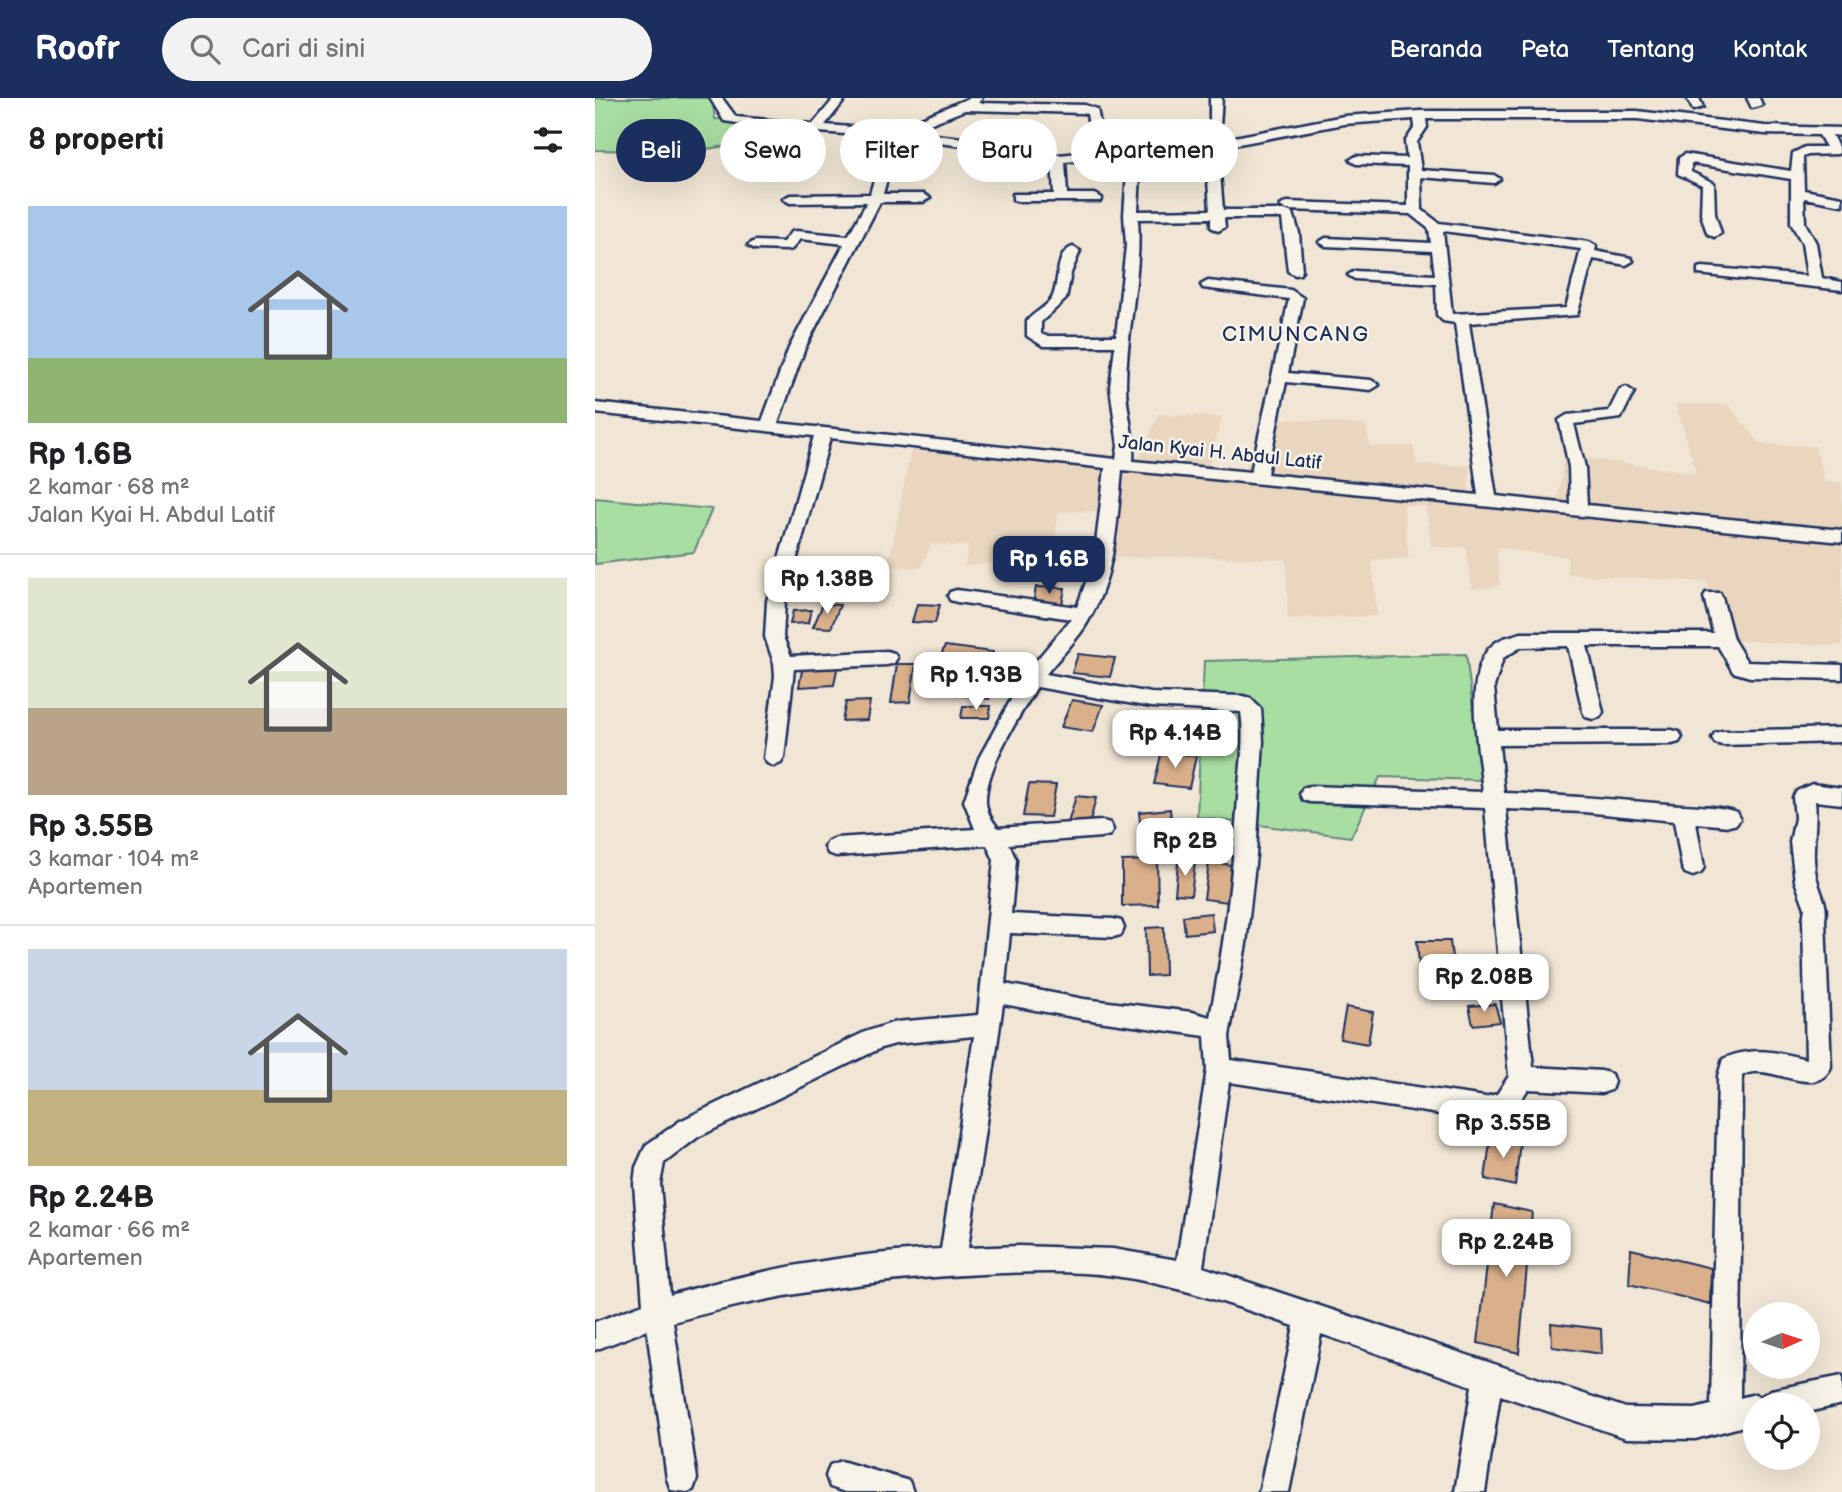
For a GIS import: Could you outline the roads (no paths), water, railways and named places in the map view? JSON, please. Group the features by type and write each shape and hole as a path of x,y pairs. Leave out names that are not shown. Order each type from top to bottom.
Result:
{"street":[{"path":"716,98 731,119"},
{"path":"823,119 838,101 836,98"},
{"path":"931,119 964,106 976,98"},
{"path":"1216,98 1216,119"},
{"path":"964,106 1085,109 1093,112 1095,119"},
{"path":"1238,140 1343,120 1420,115 1637,115 1765,130 1842,132"},
{"path":"1420,115 1421,127 1411,142 1417,216 1436,227 1589,246 1572,312 1448,318 1444,315 1443,280 1436,227"},
{"path":"1815,281 1812,255 1798,223 1796,176 1799,153 1836,158 1835,149 1824,132"},
{"path":"943,140 1058,159 1071,158"},
{"path":"1058,159 1061,198"},
{"path":"1714,233 1708,214 1707,183 1683,174 1685,159 1796,176"},
{"path":"1356,160 1494,179"},
{"path":"768,427 797,348 839,263 855,241 875,200 880,182"},
{"path":"952,1262 989,1024 1005,860 1004,848 989,835 977,813 978,784 1032,680 1083,614 1093,593 1105,553 1119,464 1126,446 1118,387 1133,246 1133,182"},
{"path":"1214,182 1217,220"},
{"path":"1796,193 1842,201"},
{"path":"1018,197 1095,198"},
{"path":"790,199 923,198"},
{"path":"1287,206 1415,210"},
{"path":"1131,215 1217,220 1280,213 1287,216 1292,233 1295,271"},
{"path":"755,245 787,246 796,235 855,241"},
{"path":"1327,242 1439,247"},
{"path":"1073,251 1064,273 1059,299 1034,321 1034,336 1043,341 1121,341"},
{"path":"1587,254 1626,261"},
{"path":"1703,271 1842,286"},
{"path":"1355,275 1443,280"},
{"path":"1208,285 1294,296 1295,302 1258,477"},
{"path":"1461,319 1488,502"},
{"path":"1278,377 1371,385"},
{"path":"1579,510 1577,467 1567,420 1615,415 1626,392"},
{"name":"Jalan Kyai H. Abdul Latif","path":"595,408 1488,502 1842,536"},
{"path":"774,758 784,663 774,637 776,601 823,433"},
{"path":"957,596 1083,614"},
{"path":"1713,597 1724,639 1737,664 1745,670 1842,672"},
{"path":"1576,639 1593,712"},
{"path":"1219,1069 1485,1110 1505,1103 1522,1078 1493,801 1484,674 1490,659 1513,641 1724,639"},
{"path":"784,663 887,658"},
{"path":"1032,680 1151,700 1243,703 1251,709 1252,747 1246,845 1229,981 1219,1032 1219,1069 1188,1276"},
{"path":"1722,738 1842,735"},
{"path":"1489,738 1672,737"},
{"path":"1725,1417 1730,1076 1732,1067 1739,1063 1751,1062 1813,1071 1819,1067 1814,919 1816,908 1806,881 1801,842 1805,818 1804,797 1812,792 1842,796"},
{"path":"1310,794 1584,804 1730,818"},
{"path":"1683,813 1693,867"},
{"path":"836,847 1102,829"},
{"path":"1000,923 1113,928"},
{"path":"993,992 1084,1009 1192,1022 1213,1026 1219,1032"},
{"path":"682,1479 657,1312 647,1184 649,1167 655,1154 689,1129 874,1040 895,1033 989,1024"},
{"path":"1522,1078 1602,1082"},
{"path":"595,1336 657,1312 782,1281 904,1264 1019,1259 1113,1262 1188,1276 1626,1423 1695,1424 1743,1412"},
{"path":"1274,1492 1310,1318"},
{"path":"1470,1492 1488,1377"},
{"path":"1820,1395 1842,1390"},
{"path":"841,1476 898,1492"}],"district":[{"name":"CIMUNCANG","path":"1296,334"}]}
